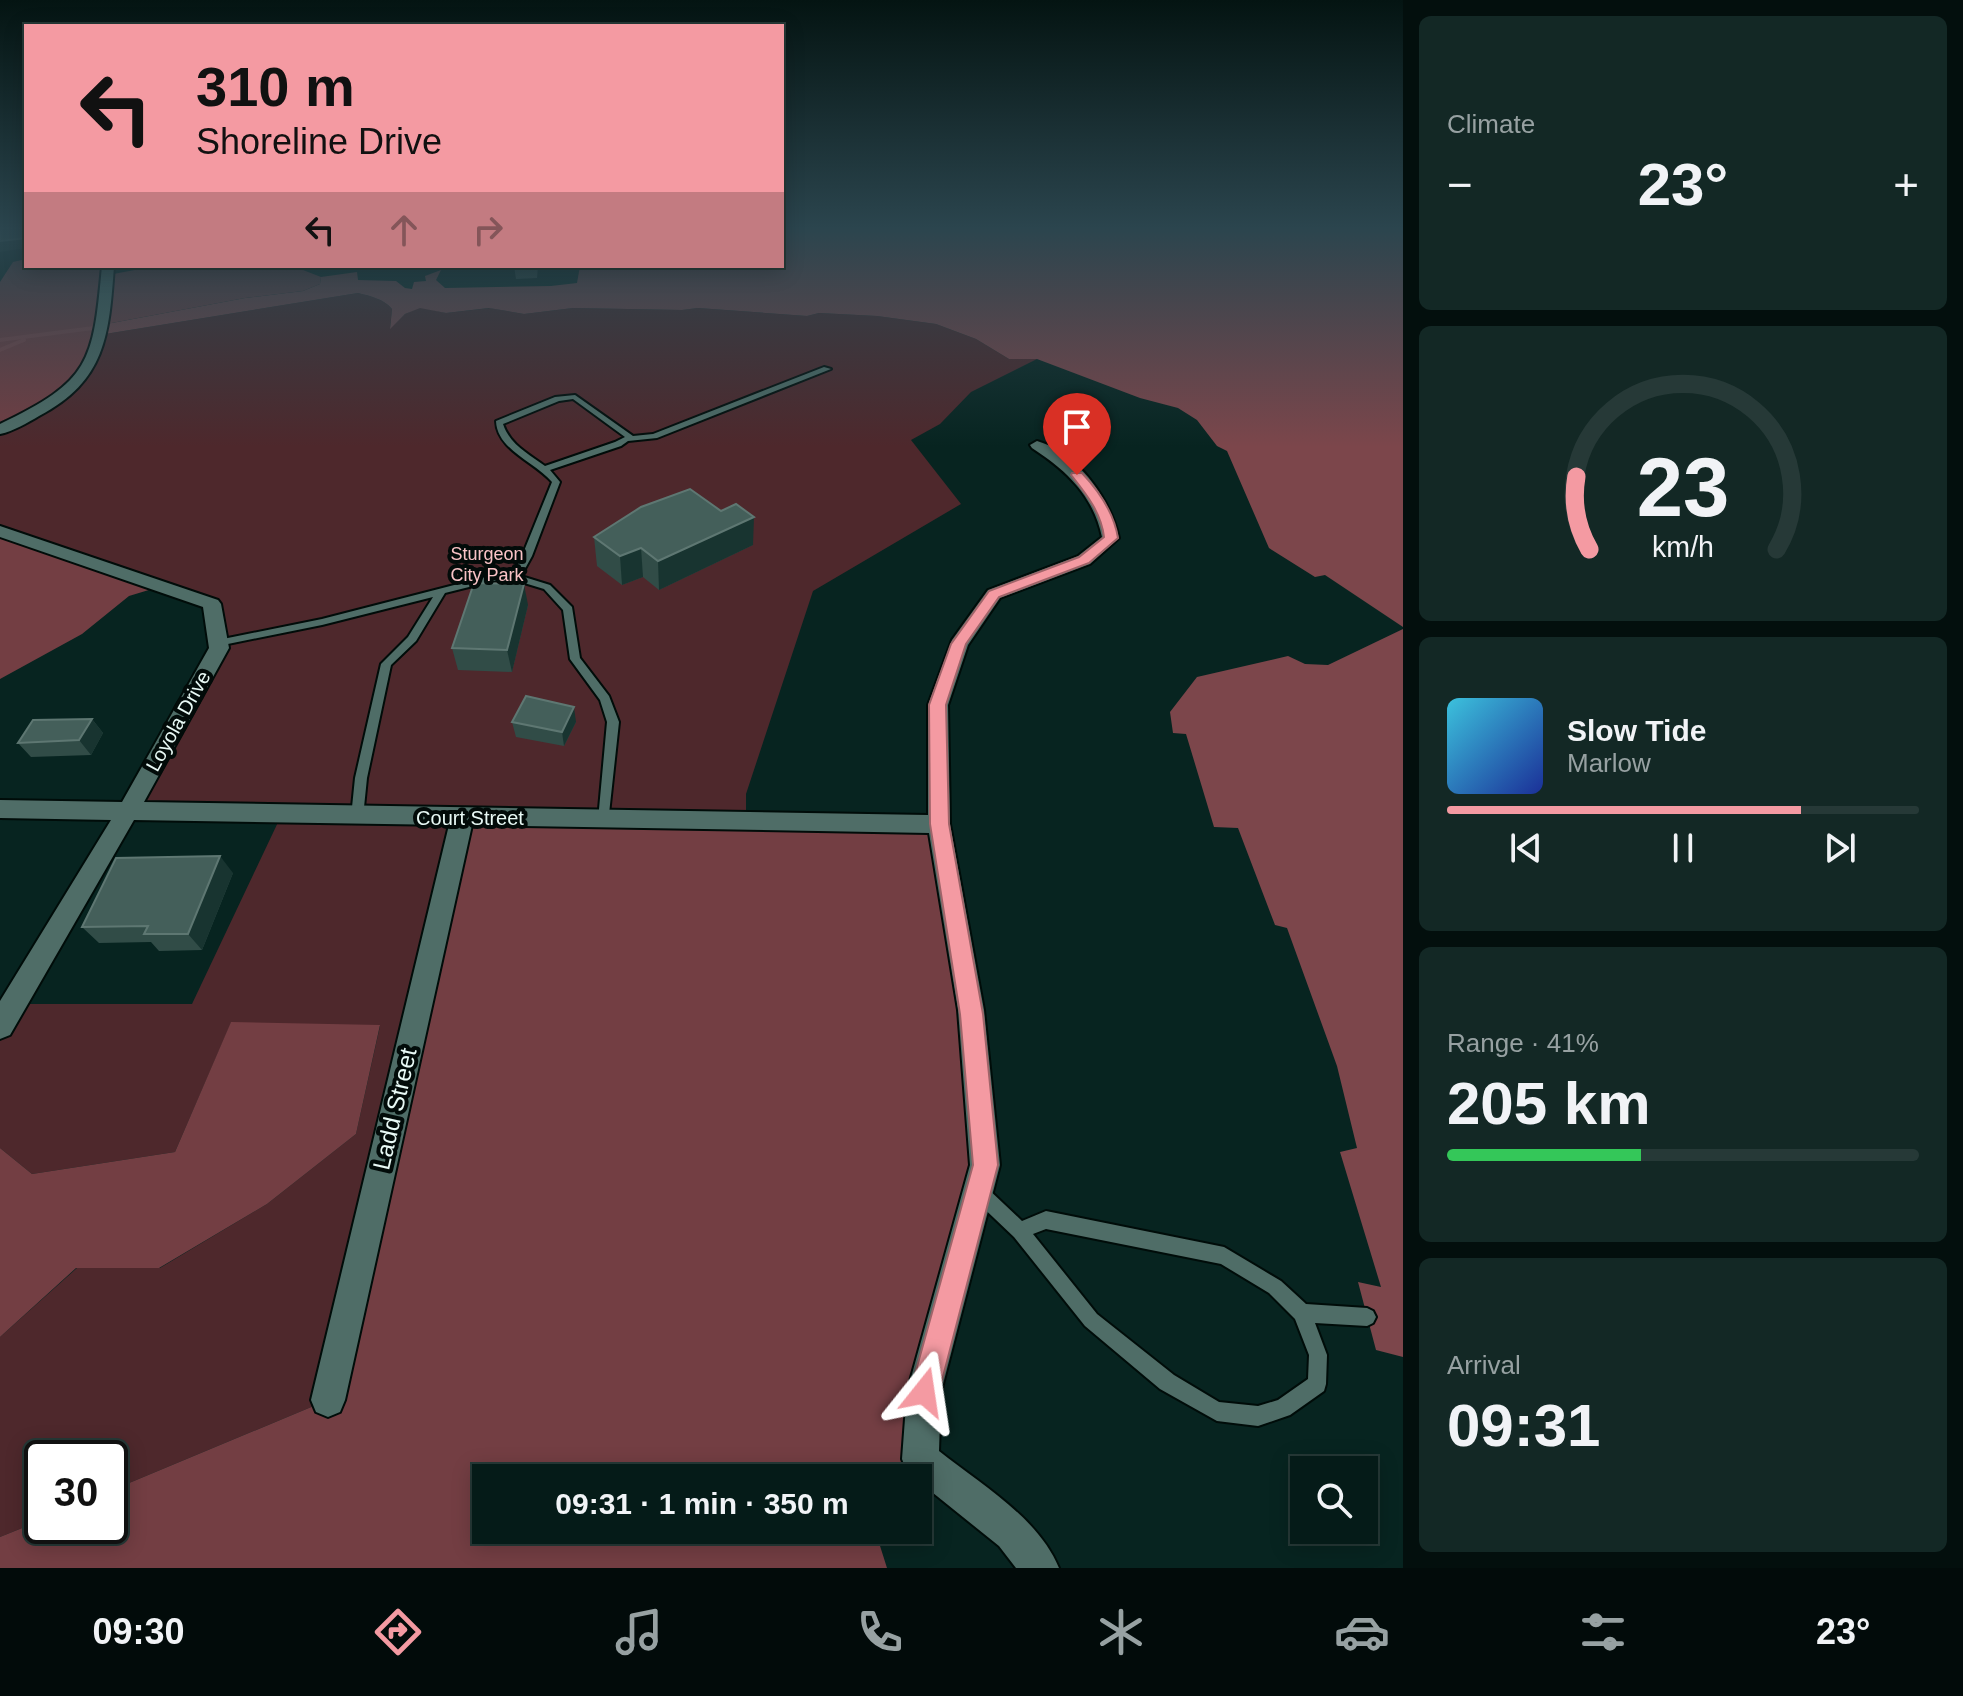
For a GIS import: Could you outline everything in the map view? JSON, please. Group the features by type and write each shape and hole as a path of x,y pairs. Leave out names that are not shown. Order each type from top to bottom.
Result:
{"street":[{"path":"0,430 78,383 86,372 99,335 105,300"},
{"path":"1037,445 1065,462 1089,489 1109,522 1111,538 1084,560 994,594 959,644 938,705 939,824 972,1014 985,1165 924,1392 920,1459 1012,1533 1040,1568"},
{"path":"0,531 212,604 218,643"},
{"name":"Loyola Drive","path":"0,1026 128,811 219,648 218,643"},
{"name":"Court Street","path":"0,809 939,824"},
{"name":"Ladd Street","path":"328,1400 462,818"}],"lane":[{"path":"545,469 628,439 654,436 827,369"},
{"path":"515,579 556,482 545,469 500,433 499,423 558,399 575,397 626,432 628,439"},
{"path":"218,643 322,622 497,577 547,587 568,609 575,659 605,699 613,722 604,820"},
{"path":"357,817 361,778 386,664 412,639 442,590"},
{"path":"978,1191 1020,1231 1091,1320 1167,1382 1217,1411 1258,1416 1283,1408 1317,1384 1318,1355 1302,1313 1275,1287 1224,1256 1046,1220 1020,1231"},
{"path":"1302,1313 1367,1317"}],"green space":[{"name":"Sturgeon City Park","path":"314,300 381,300 392,309 390,328 405,314 420,307 446,313 490,308 524,314 573,308 698,308 807,316 819,313 877,316 936,324 976,339 1009,359 1037,359 971,392 940,424 911,440 961,504 813,591 746,794 746,822 328,1400 128,1483 128,1440 24,1440 24,1527 0,1537 0,1337 77,1268 160,1268 267,1204 356,1134 380,1026 231,1023 175,1152 32,1174 0,1148 0,1026 13,1004 192,1004 281,816 128,811 218,648 212,604 0,531 0,430 99,335"}],"shaded area":[{"path":"0,300 233,300 101,325 78,383 0,430"},
{"path":"233,300 314,300 99,335 101,325"},
{"path":"381,300 1403,300 1403,627 1325,575 1315,577 1269,548 1227,451 1217,446 1197,420 1178,408 1140,398 1037,359 1009,359 976,339 936,324 877,316 819,313 807,316 698,308 573,308 524,314 489,308 446,313 420,308 405,314 390,329 392,309"},
{"path":"0,531 162,586 129,596 82,634 0,679"},
{"path":"1403,629 1403,1357 1376,1350 1358,1282 1381,1287 1340,1152 1357,1148 1337,1066 1287,928 1275,925 1238,828 1214,827 1186,734 1173,733 1170,712 1197,677 1288,656 1305,664 1328,665"},
{"path":"462,818 939,824 985,1165 920,1459 916,1464 472,1464 472,1544 879,1544 887,1568 0,1568 0,1537 24,1527 24,1544 128,1544 128,1483 328,1400"},
{"path":"231,1022 380,1025 356,1134 267,1204 159,1268 76,1268 0,1337 0,1148 32,1174 175,1152"}],"building":[{"path":"690,489 721,511 736,504 754,517 658,561 641,548 620,556 594,537 641,507"},
{"path":"474,583 524,584 507,650 452,648"},
{"path":"526,696 574,707 562,732 512,722"},
{"path":"92,719 79,740 18,743 33,720"},
{"path":"220,856 188,934 144,934 148,926 82,927 116,858"}],"waterway":[{"path":"0,340 101,327"},
{"path":"0,350 24,340"}],"route":[{"path":"924,1392 985,1165 972,1014 939,824 938,705 959,644 994,594 1084,560 1111,538 1109,522 1077,475"}]}
